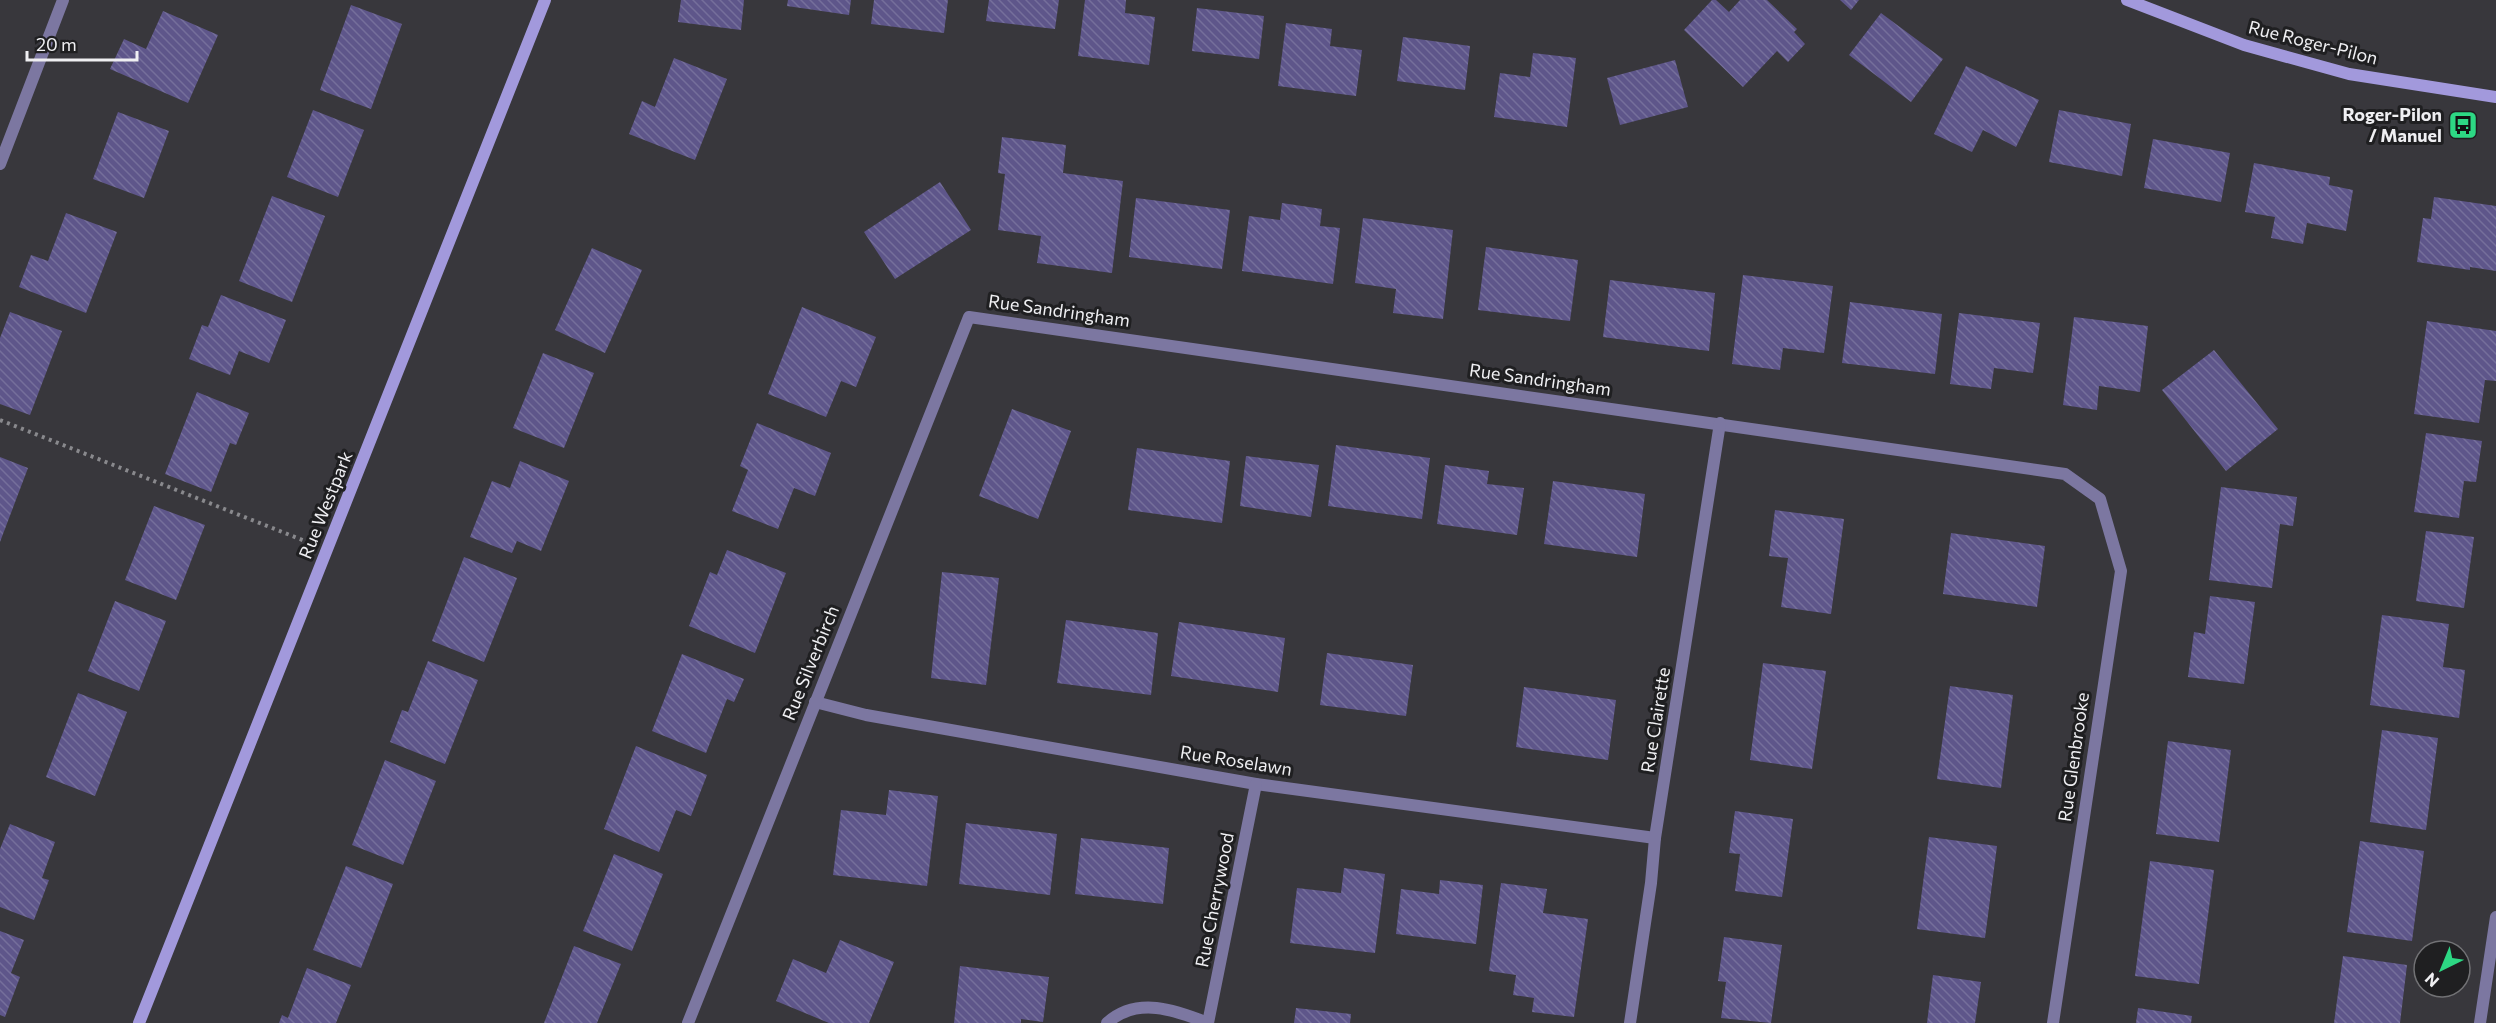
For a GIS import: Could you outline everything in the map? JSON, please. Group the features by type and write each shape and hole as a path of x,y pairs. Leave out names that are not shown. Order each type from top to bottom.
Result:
{"street":[{"path":"0,164 63,0"},
{"name":"Rue Westpark","path":"140,1023 545,0"},
{"name":"Rue Roger-Pilon","path":"2127,0 2244,45 2349,74 2496,97"},
{"name":"Rue Sandringham","path":"969,317 2065,474 2100,499"},
{"name":"Rue Silverbirch","path":"688,1023 969,317"},
{"name":"Rue Clairette","path":"1630,1023 1651,883 1655,838 1720,423"},
{"name":"Rue Glenbrooke","path":"2053,1023 2121,571 2100,499"},
{"name":"Rue Roselawn","path":"814,702 866,715 1256,784 1655,838"},
{"name":"Rue Cherrywood","path":"1107,1023 1115,1016 1134,1008 1154,1007 1208,1023 1256,784"},
{"path":"2480,1023 2496,917"}],"path":[{"path":"0,420 328,550"}],"building":[{"path":"681,0 744,0 741,30 678,22"},
{"path":"788,0 851,0 849,15 787,6"},
{"path":"874,0 948,0 944,33 871,24"},
{"path":"989,0 1059,0 1055,29 986,21"},
{"path":"1085,0 1126,0 1125,13 1155,17 1149,65 1078,56"},
{"path":"1712,0 1716,0 1729,12 1740,0 1767,0 1797,29 1794,32 1805,44 1788,62 1777,51 1743,87 1684,30"},
{"path":"1840,0 1859,0 1851,10"},
{"path":"351,5 402,24 371,109 320,90"},
{"path":"1197,8 1264,16 1259,59 1192,51"},
{"path":"163,11 218,35 188,103 110,69 124,39 146,49"},
{"path":"1881,13 1943,59 1911,102 1849,55"},
{"path":"1286,23 1332,29 1330,46 1362,50 1356,96 1278,86"},
{"path":"1403,37 1470,46 1465,90 1397,81"},
{"path":"1533,53 1576,58 1567,127 1494,117 1500,73 1530,77"},
{"path":"674,58 727,79 695,160 629,134 642,101 655,107"},
{"path":"1675,60 1688,107 1620,125 1607,78"},
{"path":"1966,66 2039,100 2016,147 1983,130 1972,152 1934,134"},
{"path":"313,110 364,130 338,197 287,177"},
{"path":"2059,110 2131,124 2122,176 2049,162"},
{"path":"118,112 169,131 144,198 93,179"},
{"path":"1002,137 1066,145 1063,173 1123,181 1112,273 1037,263 1041,236 998,230 1005,174 998,173"},
{"path":"2153,139 2230,153 2221,202 2144,188"},
{"path":"2254,163 2330,177 2329,185 2353,190 2346,231 2307,223 2303,244 2271,238 2275,217 2245,212"},
{"path":"940,182 971,230 895,279 864,232"},
{"path":"272,196 325,216 292,302 239,281"},
{"path":"2434,197 2496,206 2496,271 2470,267 2470,270 2417,262 2423,218 2431,219"},
{"path":"1136,198 1230,210 1222,269 1129,257"},
{"path":"1282,203 1322,209 1320,226 1340,228 1333,284 1242,271 1249,216 1280,220"},
{"path":"66,213 117,232 86,313 19,287 31,255 48,261"},
{"path":"1363,218 1453,230 1443,319 1393,313 1396,289 1355,283"},
{"path":"1486,247 1578,260 1570,321 1478,310"},
{"path":"592,248 642,270 605,353 555,330"},
{"path":"1743,275 1833,286 1824,353 1783,348 1780,370 1732,364"},
{"path":"1610,280 1715,293 1709,351 1603,337"},
{"path":"221,295 286,320 269,363 239,351 230,375 189,359 202,325 208,327"},
{"path":"1850,302 1942,314 1935,374 1842,363"},
{"path":"802,307 876,337 856,387 841,381 826,417 768,394"},
{"path":"10,312 62,331 30,415 0,404 0,338"},
{"path":"1959,313 2040,323 2033,373 1994,368 1991,389 1950,384"},
{"path":"2074,317 2148,326 2140,392 2099,386 2097,410 2063,405"},
{"path":"2427,321 2496,331 2496,381 2485,380 2479,423 2414,414"},
{"path":"2214,350 2278,429 2226,471 2162,390"},
{"path":"543,353 594,373 564,448 513,428"},
{"path":"197,392 249,413 236,445 230,443 211,492 165,474"},
{"path":"1012,409 1071,431 1038,519 979,496"},
{"path":"757,423 831,453 815,496 794,488 778,529 732,511 748,470 740,466"},
{"path":"2426,433 2482,441 2476,482 2464,481 2459,518 2414,512"},
{"path":"1336,445 1430,458 1422,519 1328,506"},
{"path":"1137,448 1230,461 1222,523 1128,510"},
{"path":"1246,456 1319,465 1311,517 1240,506"},
{"path":"0,457 28,468 0,542"},
{"path":"520,461 569,481 541,551 517,541 512,553 470,537 492,481 510,488"},
{"path":"1445,465 1489,471 1487,484 1524,488 1517,535 1437,524"},
{"path":"1553,481 1645,494 1637,557 1544,544"},
{"path":"2221,487 2297,497 2293,526 2280,524 2272,588 2209,580"},
{"path":"154,506 205,525 176,600 125,580"},
{"path":"1775,510 1844,519 1831,614 1781,607 1788,558 1769,556"},
{"path":"2426,531 2474,537 2464,608 2416,601"},
{"path":"1951,533 2045,546 2037,607 1943,594"},
{"path":"727,550 786,573 755,653 689,626 710,572 717,575"},
{"path":"464,557 517,578 484,662 432,641"},
{"path":"942,572 999,578 986,685 931,678"},
{"path":"2210,596 2255,602 2244,684 2188,677 2194,632 2205,634"},
{"path":"115,601 166,621 139,691 88,671"},
{"path":"2382,615 2449,624 2443,667 2465,670 2459,718 2370,705"},
{"path":"1066,620 1158,633 1151,695 1057,683"},
{"path":"1179,622 1285,638 1278,692 1171,676"},
{"path":"1327,653 1413,665 1406,716 1320,705"},
{"path":"682,654 744,679 734,702 727,699 706,753 652,731"},
{"path":"428,661 478,680 445,764 390,742 402,710 408,712"},
{"path":"1763,663 1826,671 1812,769 1750,760"},
{"path":"1950,686 2013,695 2001,788 1937,779"},
{"path":"1524,687 1616,700 1608,760 1516,747"},
{"path":"78,693 127,712 95,796 46,777"},
{"path":"2382,730 2438,738 2426,830 2370,822"},
{"path":"2168,741 2231,750 2219,842 2156,834"},
{"path":"636,746 707,775 691,816 676,810 659,852 604,829"},
{"path":"385,760 436,781 403,865 352,845"},
{"path":"889,790 938,796 927,886 833,875 841,810 886,815"},
{"path":"1735,811 1793,819 1782,897 1735,891 1740,854 1729,853"},
{"path":"966,823 1057,834 1050,895 959,884"},
{"path":"10,824 55,842 42,878 49,880 34,920 0,907 0,849"},
{"path":"1929,837 1997,846 1985,938 1917,929"},
{"path":"1081,838 1169,848 1163,904 1075,894"},
{"path":"2360,841 2424,851 2412,941 2347,932"},
{"path":"614,854 663,874 632,951 583,931"},
{"path":"2150,861 2214,870 2199,984 2135,976"},
{"path":"346,866 393,884 361,968 313,950"},
{"path":"1344,868 1385,874 1375,953 1290,943 1297,888 1341,893"},
{"path":"1440,880 1483,885 1476,944 1396,934 1401,889 1439,894"},
{"path":"1501,883 1547,889 1543,913 1588,919 1574,1017 1532,1012 1534,998 1513,995 1516,975 1489,971"},
{"path":"0,931 24,940 11,973 20,977 5,1017 0,1015"},
{"path":"1724,937 1782,945 1771,1023 1721,1018 1726,982 1718,981"},
{"path":"840,940 894,962 869,1023 829,1023 776,1001 793,959 826,973"},
{"path":"574,946 621,964 597,1023 544,1023"},
{"path":"2343,956 2407,965 2400,1023 2334,1023"},
{"path":"960,966 1049,977 1043,1022 1021,1019 1021,1023 954,1023"},
{"path":"307,968 351,985 336,1023 279,1023 282,1015 288,1018"},
{"path":"1933,975 1981,982 1975,1023 1927,1023"},
{"path":"1296,1008 1351,1014 1350,1023 1294,1023"},
{"path":"2138,1008 2192,1016 2191,1023 2136,1023"}],"place":[{"name":"Roger-Pilon / Manuel","path":"2463,125"}]}
